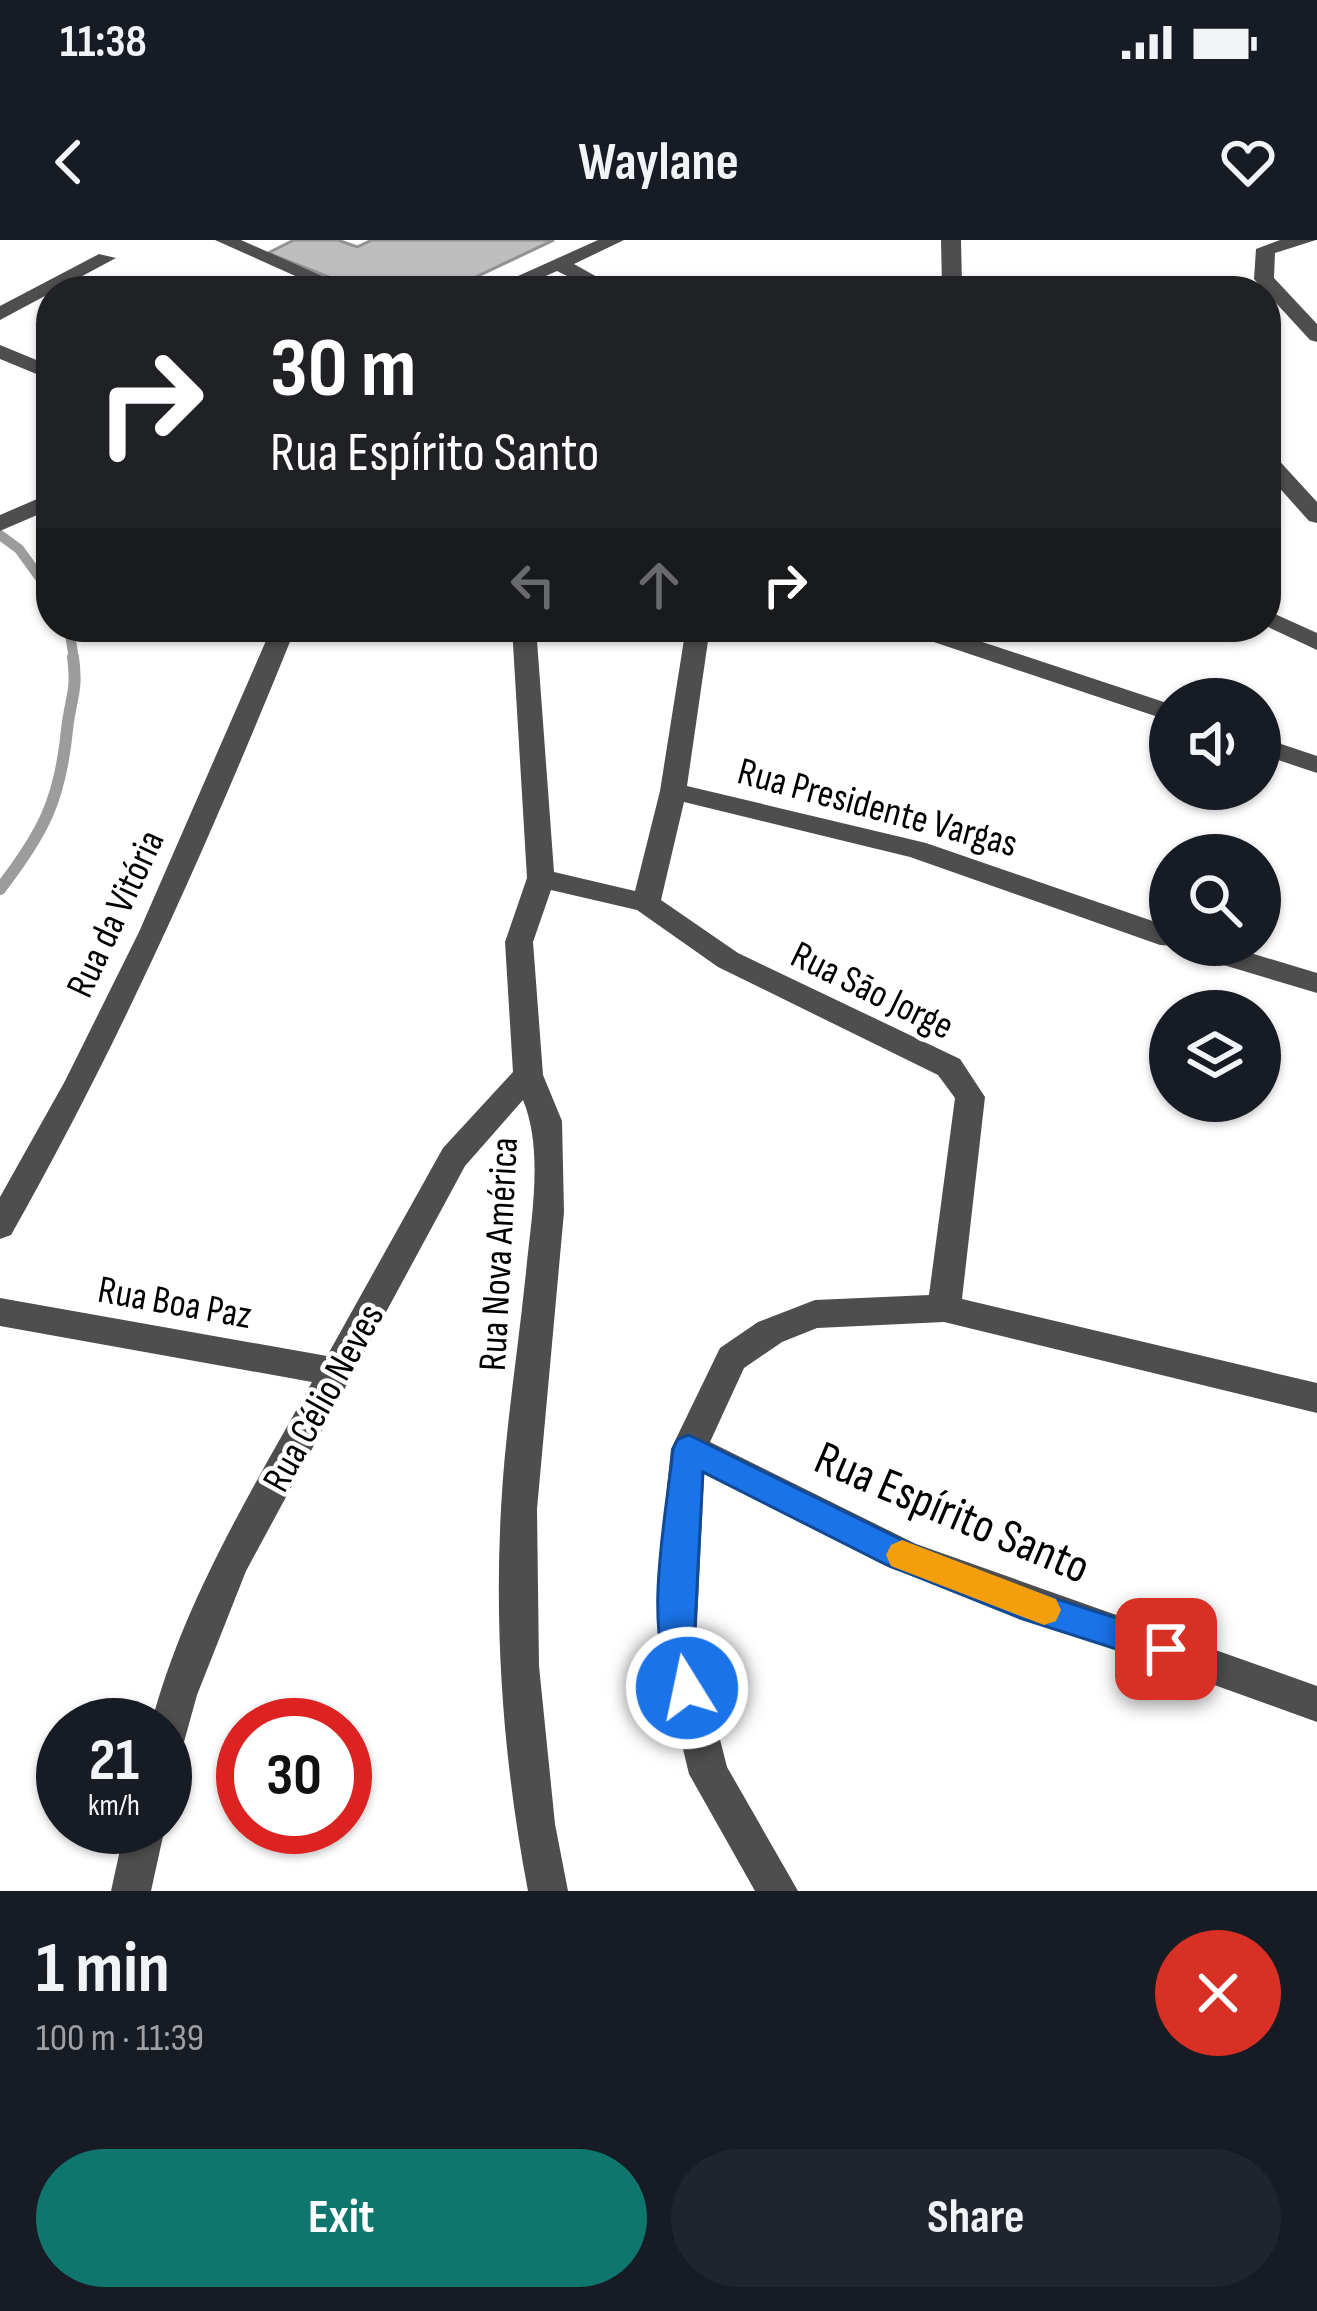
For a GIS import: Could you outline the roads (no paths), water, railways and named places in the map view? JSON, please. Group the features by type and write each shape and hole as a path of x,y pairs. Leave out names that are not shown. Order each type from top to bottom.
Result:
{"street":[{"path":"225,240 310,276"},
{"path":"530,276 614,240"},
{"path":"951,240 952,276"},
{"path":"1264,276 1266,249 1306,240"},
{"path":"72,276 106,258"},
{"path":"558,264 582,276"},
{"path":"0,314 36,295"},
{"path":"1281,297 1317,336"},
{"path":"0,351 36,367"},
{"path":"1281,476 1317,516"},
{"path":"0,524 36,514"},
{"path":"1281,625 1317,643"},
{"name":"Rua da Vitória","path":"0,1226 36,1165 142,948 277,642"},
{"name":"Rua Nova América","path":"525,642 541,878 519,942 528,1075 547,1121 548,1212 520,1509 520,1666 535,1824 548,1891"},
{"path":"646,903 673,791 696,642"},
{"path":"958,642 1149,706"},
{"path":"1281,752 1317,765"},
{"name":"Rua Presidente Vargas","path":"673,791 916,849 1149,931"},
{"name":"Rua São Jorge","path":"541,878 646,903 668,923 728,960 949,1067 970,1097 944,1308"},
{"path":"1260,966 1317,983"},
{"name":"Rua Célio Neves","path":"177,1698 230,1564 454,1156 528,1075"},
{"path":"778,1891 709,1774 677,1645 689,1449 732,1358 770,1332 815,1314 944,1308 1317,1398"},
{"name":"Rua Boa Paz","path":"0,1312 336,1372"},
{"name":"Rua Espírito Santo","path":"689,1449 896,1553 1020,1602 1317,1704"},
{"path":"131,1891 139,1854"}],"waterway":[{"path":"0,535 19,549 36,572"},
{"path":"71,642 74,660"},
{"path":"0,889 28,851 54,797 74,687 73,657"}]}
